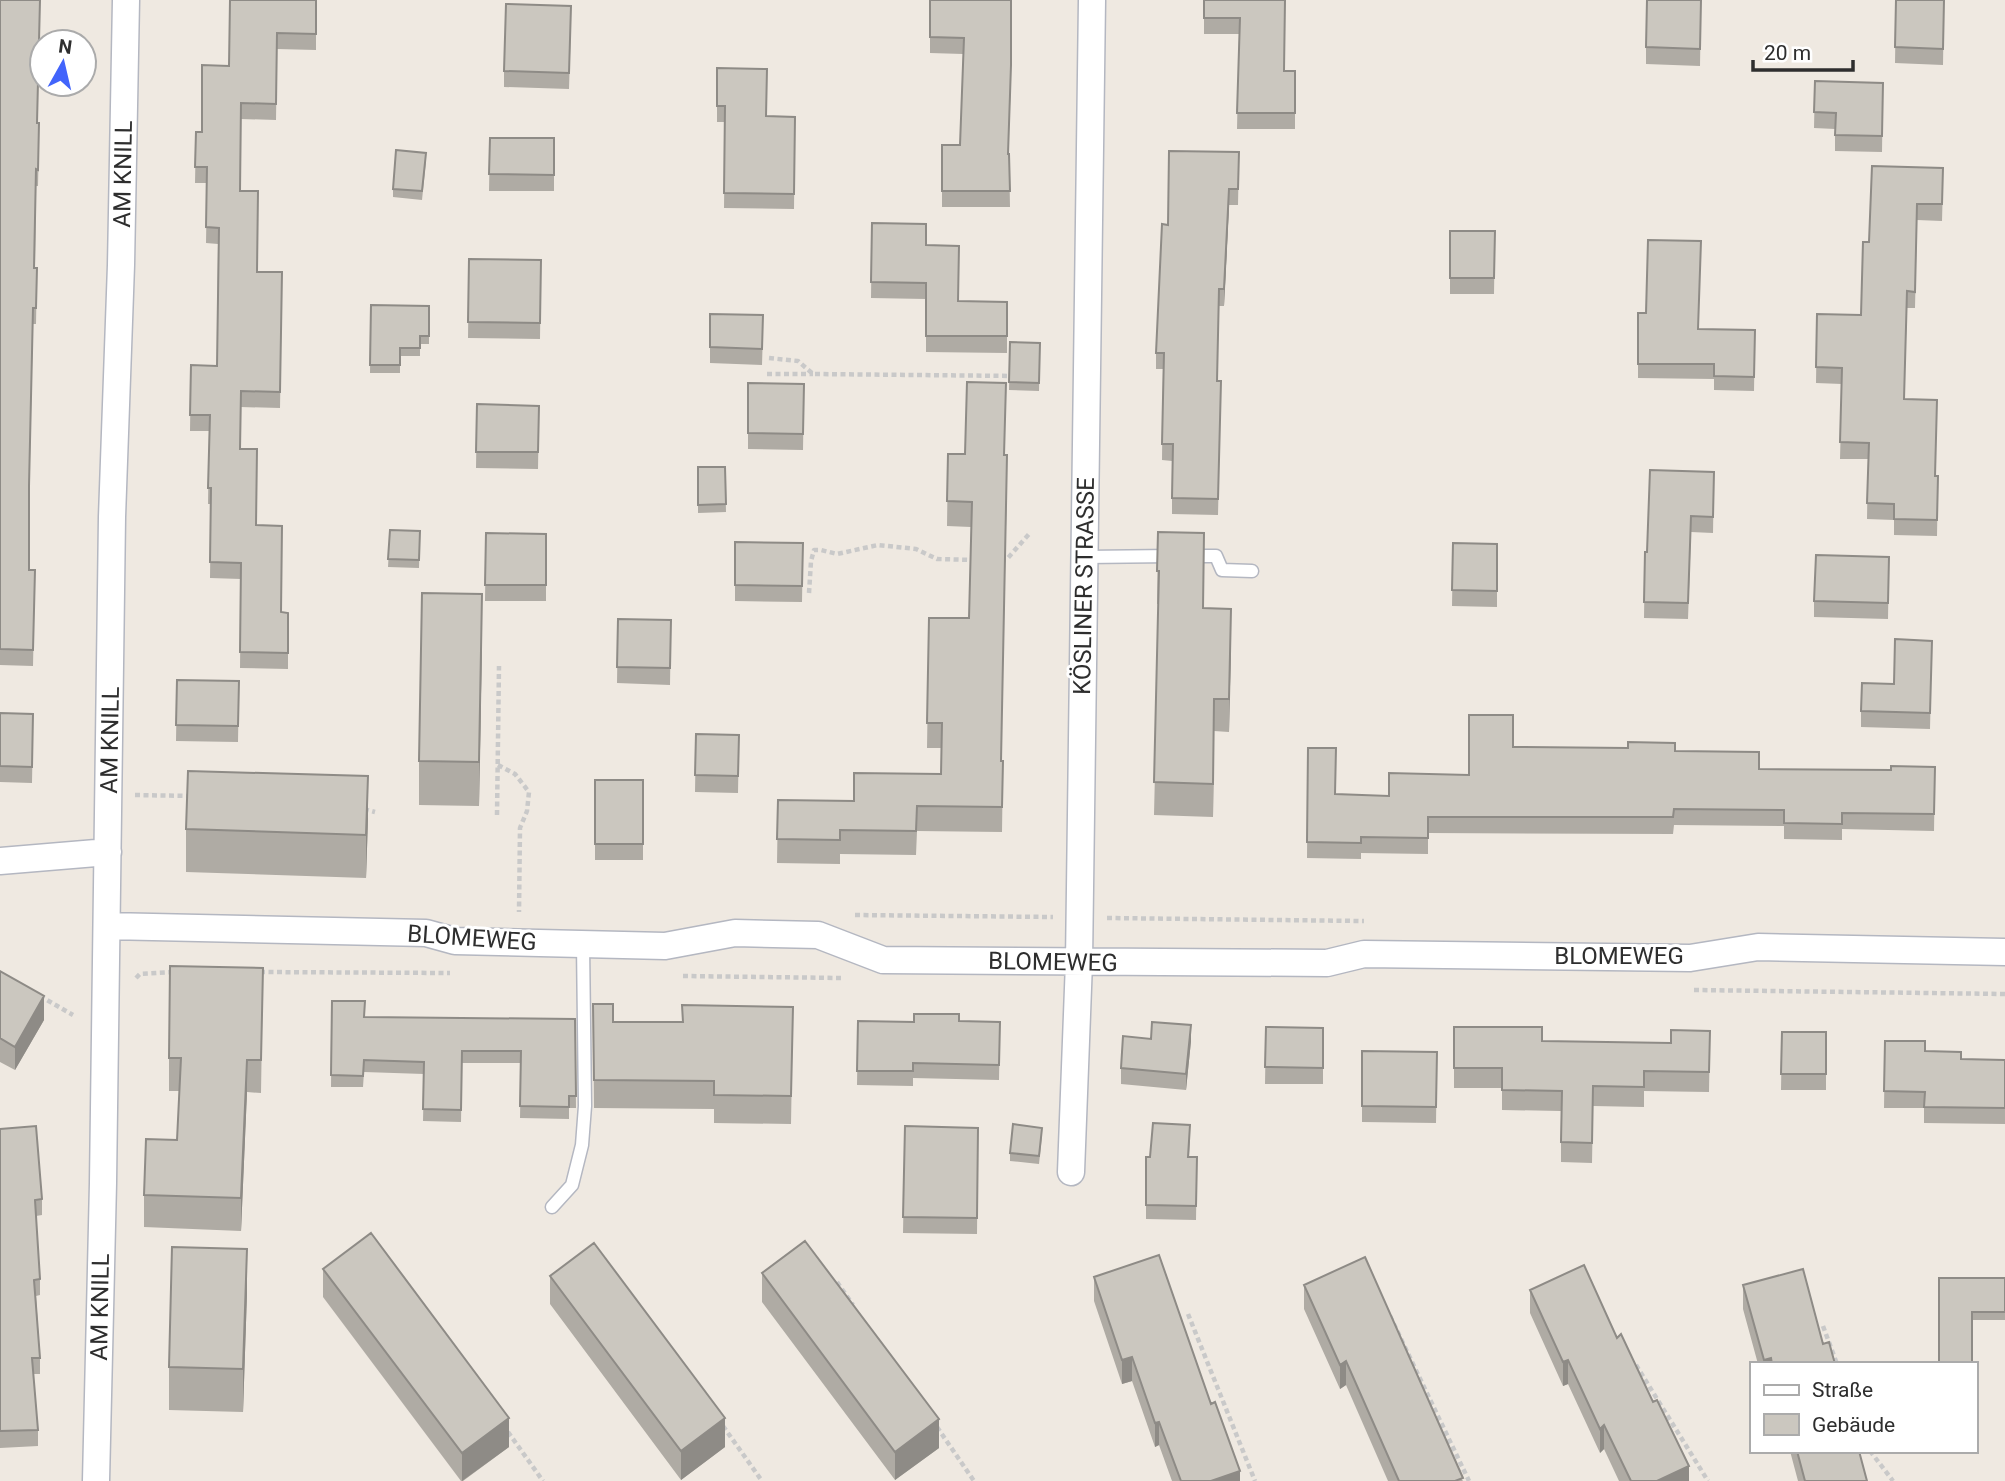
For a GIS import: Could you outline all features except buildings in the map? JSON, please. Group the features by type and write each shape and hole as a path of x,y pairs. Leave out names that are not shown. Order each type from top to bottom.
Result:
{"street":[{"name":"AM KNILL","path":"96,1481 113,516 126,0"},
{"name":"KÖSLINER STRASSE","path":"1071,1172 1079,962 1092,0"},
{"path":"0,861 108,852"},
{"name":"BLOMEWEG","path":"107,926 426,933 455,941 665,946 735,933 818,935 883,960 1327,963 1364,954 1690,958 1758,947 2005,952"}],"lane":[{"path":"1085,557 1216,556 1222,570 1252,571"},
{"path":"552,1207 572,1185 582,1145 585,1106 583,944"}],"path":[{"path":"769,358 798,361 813,374"},
{"path":"767,374 1019,375"},
{"path":"995,560 1006,560 1030,533"},
{"path":"809,593 814,550 837,554 878,545 916,549 937,559 984,560"},
{"path":"497,815 499,666"},
{"path":"498,765 515,775 529,792 527,811 520,828 519,912"},
{"path":"131,795 196,796"},
{"path":"363,808 375,812"},
{"path":"31,991 73,1015"},
{"path":"838,1282 860,1315"},
{"path":"1188,1314 1255,1481"},
{"path":"1390,1315 1469,1481"},
{"path":"1823,1326 1836,1362"},
{"path":"1635,1364 1708,1481"},
{"path":"722,1424 762,1481"},
{"path":"503,1426 542,1481"},
{"path":"936,1426 974,1481"},
{"path":"1872,1453 1893,1481"}]}
